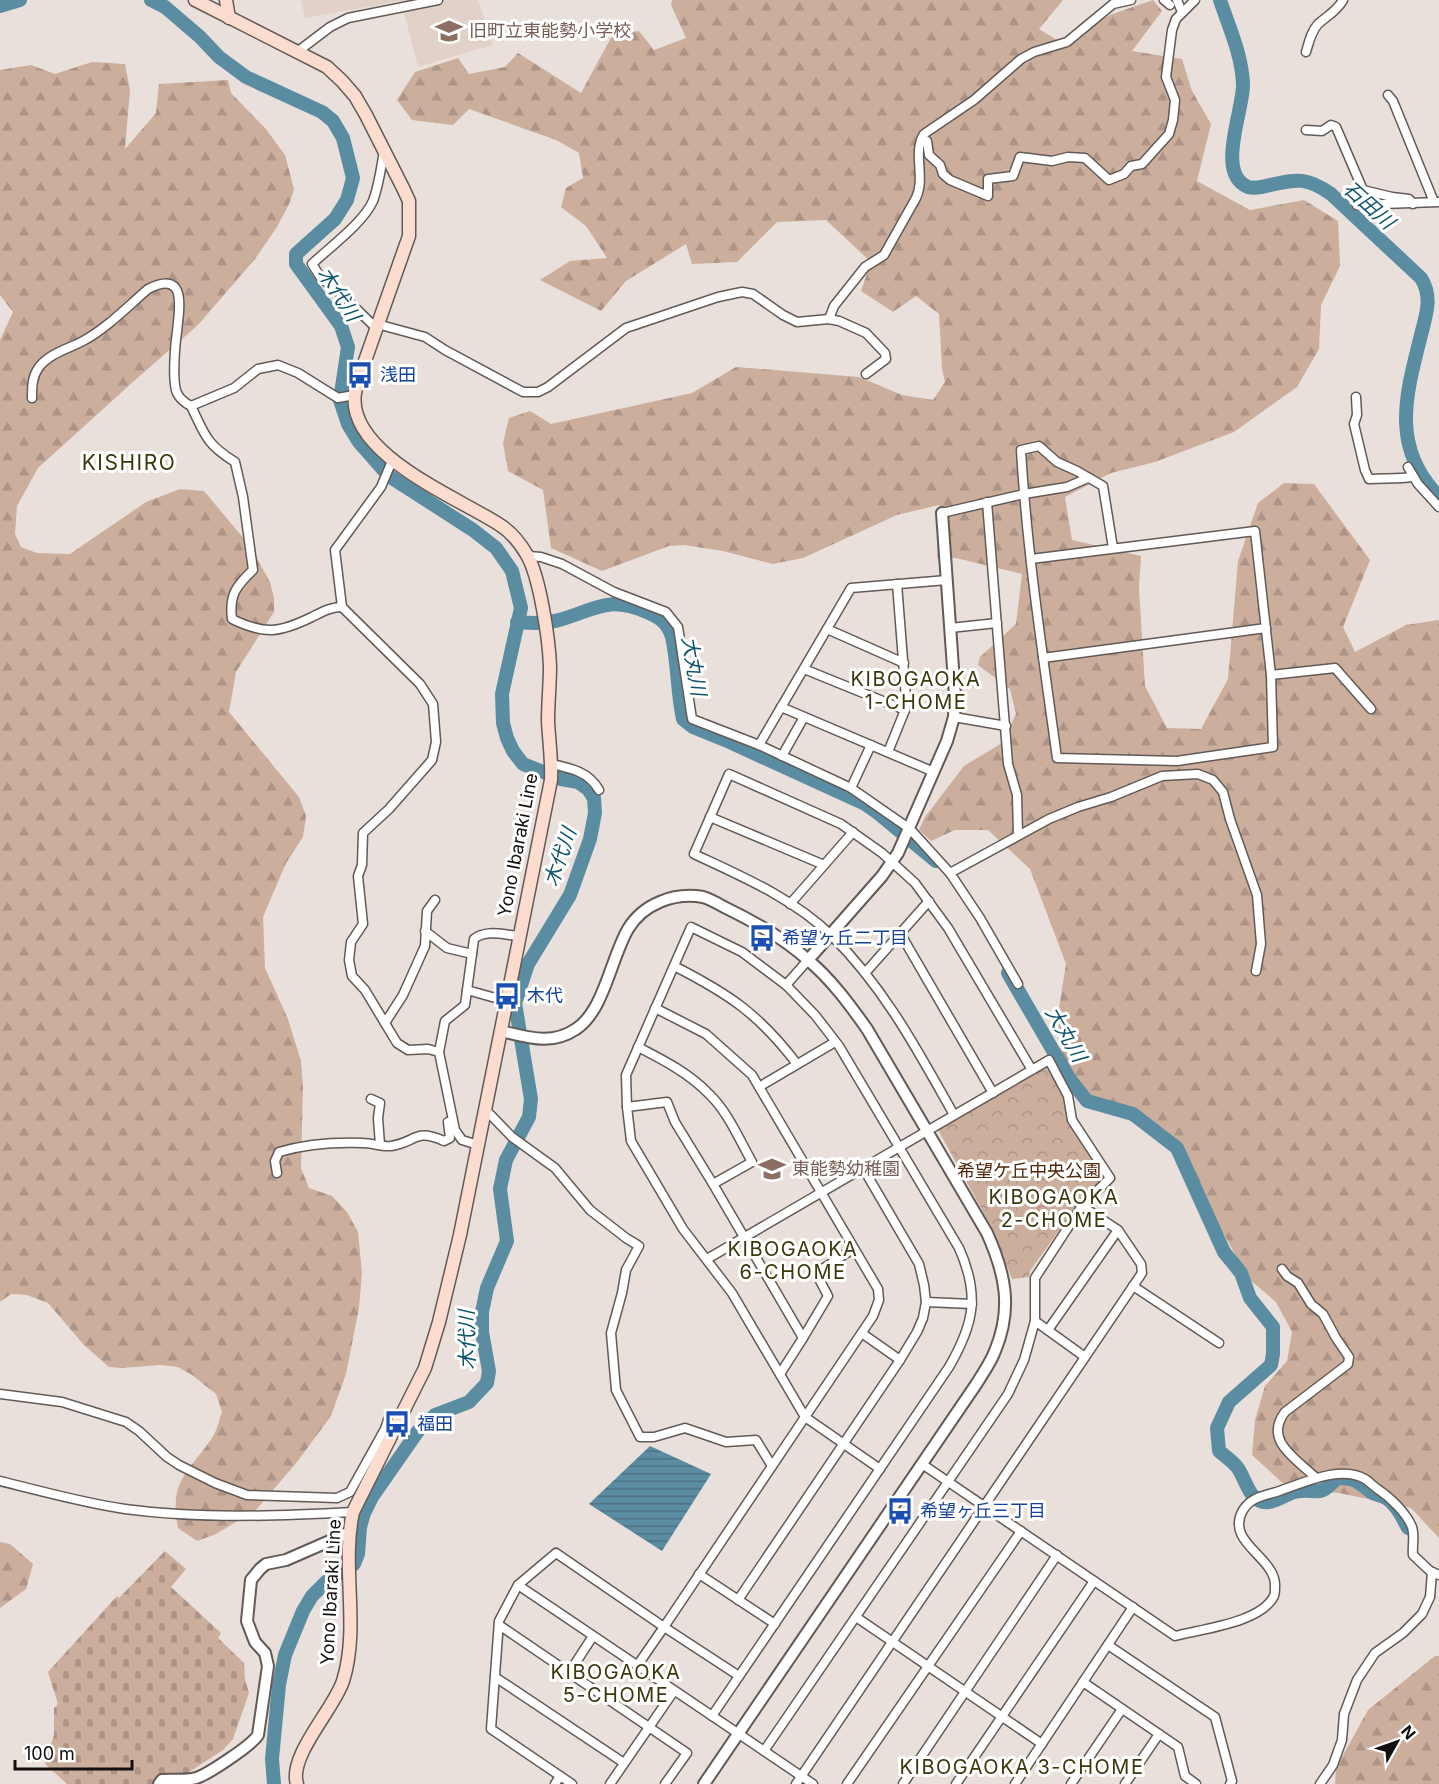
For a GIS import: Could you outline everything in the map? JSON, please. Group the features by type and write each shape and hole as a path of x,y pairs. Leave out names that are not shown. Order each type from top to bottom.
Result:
{"main road":[{"path":"195,0 327,67 355,96 406,195 410,215 409,236 376,325 354,394"},
{"path":"226,0 229,18"},
{"name":"Yono Ibaraki Line","path":"297,1784 296,1770 302,1754 335,1700 343,1682 348,1660 350,1639 348,1533 353,1512 417,1385 430,1353 460,1235 484,1108 503,1032 506,1001 551,771 548,720 550,664 534,573 528,556 514,537 501,525 443,494 392,461 366,430 357,415 354,394"}],"street":[{"path":"297,52 330,27 348,18 438,0"},
{"path":"829,319 834,306 866,267 884,255 916,198 920,189 919,142 924,134 975,100 1021,59 1034,52 1067,42 1113,4 1131,0"},
{"path":"922,138 927,141 929,155 940,165 943,174 950,180 988,196 988,179 1013,176 1020,157 1052,161 1068,157 1085,158 1109,180 1124,174 1131,166 1142,164 1169,134 1175,100 1166,77 1172,30 1176,19 1195,0"},
{"path":"1306,52 1310,36 1317,26 1339,7 1343,0"},
{"path":"1170,2 1182,12"},
{"path":"1357,205 1437,202 1393,101 1388,95"},
{"path":"1306,130 1322,131 1331,125 1336,127 1363,190 1410,199 1413,204"},
{"path":"384,151 379,183 365,214 312,264 321,278 376,325 424,337 523,392 538,392 558,380 626,328 742,291 753,294 797,322 829,319 866,333 885,352 886,359 866,374"},
{"path":"32,398 32,384 41,365 57,352 83,341 103,327 148,289 166,283 179,292 181,306 175,359 177,392 184,403 191,405 234,388 258,369 278,365 297,373 338,398 354,394"},
{"path":"1356,397 1357,415 1354,424 1369,479 1395,480 1413,477"},
{"path":"191,405 207,440 221,453 236,462 243,497 253,570 237,585 230,605 232,620 249,628 275,631 332,607 342,607"},
{"path":"1031,559 1255,531 1270,675 1273,747 1177,760 1057,758 1031,559 1021,450 1039,446 1057,462 1103,486 1113,548"},
{"path":"392,461 381,487 335,550 342,607 420,684 433,704 436,742 432,760 389,809 363,833 362,865 358,876 363,924 351,942 349,960 352,976 365,990 397,1043 408,1050 428,1049 439,1052"},
{"path":"1408,467 1413,477 1439,507"},
{"path":"786,985 892,863 908,833 948,741 954,717 955,696 942,513 1024,494 1067,487 1088,478"},
{"path":"987,502 1008,764 1017,795 1018,836"},
{"path":"528,556 541,557 562,564 615,592 666,612 678,627 692,718 759,745 851,788 908,833 950,873 980,918 1018,984"},
{"path":"759,745 851,588 947,580"},
{"path":"888,752 904,711 904,663 897,584"},
{"path":"950,628 997,623"},
{"path":"827,628 904,663"},
{"path":"1043,657 1266,628"},
{"path":"1270,675 1335,668 1371,709"},
{"path":"804,669 904,711"},
{"path":"781,707 934,772"},
{"path":"782,756 804,717"},
{"path":"954,717 1006,726"},
{"path":"851,788 871,745"},
{"path":"551,771 573,769 590,777 599,790"},
{"path":"954,1115 888,1002 830,934 790,904 753,882 694,854 729,774 840,824 892,863 915,884 948,928 1032,1070"},
{"path":"950,873 1078,807 1111,797 1162,776 1198,774 1213,780 1223,792 1230,819 1257,895 1261,944 1256,971"},
{"path":"710,817 824,865"},
{"path":"790,904 853,832"},
{"path":"503,1032 547,1040 576,1030 585,1021 597,1001 627,930 649,907 668,898 689,896 705,898 745,917 777,936 808,960 852,1008 867,1029 987,1233 1004,1279 1006,1305 1004,1321 995,1351 977,1383 704,1784"},
{"path":"385,1023 403,995 425,946 424,931 427,911 435,900"},
{"path":"865,973 929,901"},
{"path":"712,1716 880,1469 958,1351 967,1334 972,1304 968,1267 959,1248 835,1042 815,1015 786,985 742,952 691,927 626,1074 631,1141 683,1229 732,1293 805,1417 880,1469"},
{"path":"424,931 447,948 472,954"},
{"path":"478,1146 462,1140 455,1130 439,1052 445,1022 465,1005 474,939 486,933 519,936"},
{"path":"900,933 993,1093"},
{"path":"674,966 708,983 756,1017 779,1040 797,1064"},
{"path":"467,990 506,1001"},
{"path":"637,1666 863,1334 877,1307 878,1289 752,1075 706,1034 655,1008"},
{"path":"759,1087 835,1042"},
{"path":"638,1047 686,1074 710,1094 724,1112 752,1161 713,1185"},
{"path":"707,1259 1049,1060 1068,1096 1072,1120 1110,1178 1082,1206 1035,1278 1035,1321 1024,1360 1008,1394 764,1751"},
{"path":"371,1099 380,1102 378,1118 380,1145"},
{"path":"627,1107 667,1102 675,1122 803,1338"},
{"path":"277,1173 276,1155 294,1148 335,1142 389,1146 425,1134 447,1140 450,1138 449,1107"},
{"path":"484,1108 512,1137 555,1168 590,1210 639,1246 626,1270 611,1334 616,1390 640,1437 654,1437 685,1428 726,1442 756,1440 772,1466"},
{"path":"738,1600 900,1360 918,1332 923,1318 926,1302 919,1264 863,1168"},
{"path":"799,1780 1142,1273 1141,1264 1118,1230 1082,1206"},
{"path":"1048,1330 1118,1230"},
{"path":"780,1374 828,1296 816,1272 853,1249"},
{"path":"1282,1269 1287,1276 1298,1283 1311,1304 1323,1314 1335,1338 1349,1357 1348,1364 1285,1412 1279,1420 1278,1437 1283,1446 1316,1478"},
{"path":"1133,1286 1220,1343"},
{"path":"926,1302 972,1304"},
{"path":"1035,1321 1085,1357"},
{"path":"863,1334 900,1360"},
{"path":"0,1394 62,1402 126,1422 179,1465 246,1495 273,1497 337,1498 350,1492 388,1420"},
{"path":"922,1464 1175,1635 1247,1618 1264,1607 1275,1596 1276,1579 1262,1557 1242,1537 1238,1526 1243,1511 1254,1499 1316,1478 1352,1474 1366,1479 1394,1501 1412,1527 1413,1555 1435,1573 1430,1596 1422,1614 1403,1633 1375,1653 1357,1680 1344,1714 1342,1740 1333,1765 1320,1784"},
{"path":"0,1481 125,1509 210,1515 353,1512"},
{"path":"848,1784 1021,1532"},
{"path":"159,1784 162,1780 196,1778 242,1752 254,1742 258,1735 268,1666 265,1653 255,1642 247,1621 251,1580 266,1564 286,1560 348,1533"},
{"path":"572,1784 558,1780 491,1729 499,1621 518,1586 556,1553 739,1676"},
{"path":"903,1784 1057,1555"},
{"path":"699,1574 775,1624"},
{"path":"956,1784 1094,1581"},
{"path":"518,1586 764,1751 799,1780 813,1784"},
{"path":"1015,1784 1133,1607"},
{"path":"856,1617 1042,1744"},
{"path":"499,1625 687,1753 665,1784"},
{"path":"569,1673 593,1636"},
{"path":"1108,1645 1215,1718 1232,1781 1230,1784"},
{"path":"495,1677 624,1763"},
{"path":"1083,1682 1178,1747 1182,1780 1196,1784"},
{"path":"610,1784 674,1690"},
{"path":"1071,1784 1122,1709"},
{"path":"1125,1784 1159,1734"}],"shaded area":[{"name":"旧町立東能勢小学校","path":"301,0 478,0 493,45 418,67 401,1 305,18"}],"green space":[{"path":"672,0 1063,0 1039,29 1062,43 1110,15 1153,0 1162,11 1132,51 1182,59 1192,91 1211,124 1197,181 1250,210 1304,200 1338,221 1340,266 1321,305 1319,349 1297,387 1234,432 1155,462 1111,473 1065,497 1072,540 1141,556 1139,588 1145,686 1167,728 1201,729 1228,679 1238,561 1258,503 1284,483 1314,484 1370,560 1343,627 1355,652 1406,625 1439,621 1439,1538 1411,1508 1339,1493 1288,1488 1252,1455 1255,1420 1265,1386 1287,1361 1292,1332 1276,1302 1249,1279 1207,1204 1178,1159 1153,1133 1063,1085 1058,1015 1066,964 1030,869 988,830 955,830 931,841 919,830 925,817 964,766 1002,743 1016,714 1010,689 978,665 980,657 1016,624 1022,574 956,558 937,558 939,505 897,515 803,558 773,564 723,551 684,545 669,546 602,571 551,548 543,490 508,471 503,443 509,418 530,411 551,424 692,393 736,367 859,377 902,395 933,400 945,382 942,369 939,314 916,296 893,312 861,291 871,262 826,220 777,222 737,262 692,264 686,244 626,281 601,311 540,280 570,261 607,258 586,226 561,207 566,188 583,178 579,153 556,140 469,109 453,125 412,120 397,100 415,72 458,58 469,74 505,67 518,53 581,93 613,34 639,31 654,50 686,38 671,5"},
{"path":"92,62 125,64 130,90 125,149 156,113 159,84 228,80 231,93 266,129 285,155 294,189 277,227 255,259 198,325 38,468 17,506 15,534 21,547 37,553 70,554 146,502 180,489 204,491 250,546 270,582 274,598 274,612 236,672 229,712 299,797 306,816 303,837 286,863 263,917 265,968 288,1019 301,1061 303,1086 301,1168 309,1188 332,1196 347,1212 358,1232 362,1273 359,1308 346,1374 331,1416 297,1462 256,1510 216,1534 197,1541 178,1528 176,1499 178,1488 188,1469 217,1429 222,1412 216,1394 178,1367 160,1365 109,1367 84,1345 48,1303 27,1295 11,1294 0,1302 0,340 13,312 0,295 0,70 31,65 55,74"},
{"name":"希望ケ丘中央公園","path":"1045,1065 1065,1097 1067,1117 1071,1125 1103,1175 1102,1180 1081,1200 1030,1271 1029,1277 1012,1279 991,1226 938,1130"},
{"path":"0,1542 10,1544 33,1564 26,1589 0,1608"},
{"path":"165,1551 186,1569 171,1587 221,1633 218,1638 244,1663 249,1693 233,1739 223,1750 186,1774 162,1774 154,1784 67,1784 45,1764 54,1735 54,1708 58,1704 48,1672 117,1596 119,1598"},
{"path":"1435,1656 1439,1656 1439,1784 1335,1784 1336,1768 1368,1710"}],"water":[{"path":"650,1446 711,1474 662,1551 589,1504"}],"waterway":[{"name":"木代川","path":"0,6 20,0"},
{"name":"木代川","path":"151,0 165,7 219,57 246,77 322,112 333,121 343,138 353,178 347,200 335,219 296,254 296,264 341,326 348,347 340,400 348,424 359,442 389,476 473,530 496,548 512,571 521,608 502,694 503,723 507,738 523,764 561,779 578,782 588,789 594,798 595,813 590,839 570,895 528,964 515,1003 531,1099 529,1117 506,1160 500,1189 507,1241 487,1288 482,1312 482,1332 489,1371 487,1383 469,1402 435,1415 418,1431 372,1497 364,1513 360,1527 358,1554 354,1564 326,1582 312,1596 303,1611 285,1655 279,1685 272,1759 274,1784"},
{"name":"石田川","path":"1220,0 1235,41 1242,73 1242,95 1232,155 1233,169 1238,180 1251,188 1295,181 1309,182 1323,188 1421,278 1425,285 1428,299 1407,399 1406,420 1413,459 1439,497"},
{"name":"大丸川","path":"517,622 554,621 611,604 633,607 655,616 665,624 672,637 683,719 693,727 865,804 936,861"},
{"name":"大丸川","path":"1008,973 1069,1078 1087,1101 1133,1114 1177,1148 1224,1252 1241,1273 1250,1298 1273,1327 1271,1365 1229,1402 1217,1428 1219,1451 1237,1467 1252,1495 1262,1502 1269,1502 1295,1492 1321,1491 1337,1478 1348,1479 1356,1481 1392,1503 1408,1528"}],"place":[{"name":"旧町立東能勢小学校","path":"449,31"},
{"name":"浅田","path":"360,375"},
{"name":"希望ヶ丘二丁目","path":"762,938"},
{"name":"木代","path":"507,996"},
{"name":"東能勢幼稚園","path":"772,1169"},
{"name":"福田","path":"397,1424"},
{"name":"希望ヶ丘三丁目","path":"900,1511"}],"district":[{"name":"KISHIRO","path":"129,463"},
{"name":"KIBOGAOKA 1-CHOME","path":"916,690"},
{"name":"KIBOGAOKA 2-CHOME","path":"1054,1208"},
{"name":"KIBOGAOKA 6-CHOME","path":"793,1260"},
{"name":"KIBOGAOKA 5-CHOME","path":"616,1684"},
{"name":"KIBOGAOKA 3-CHOME","path":"1022,1767"}]}
